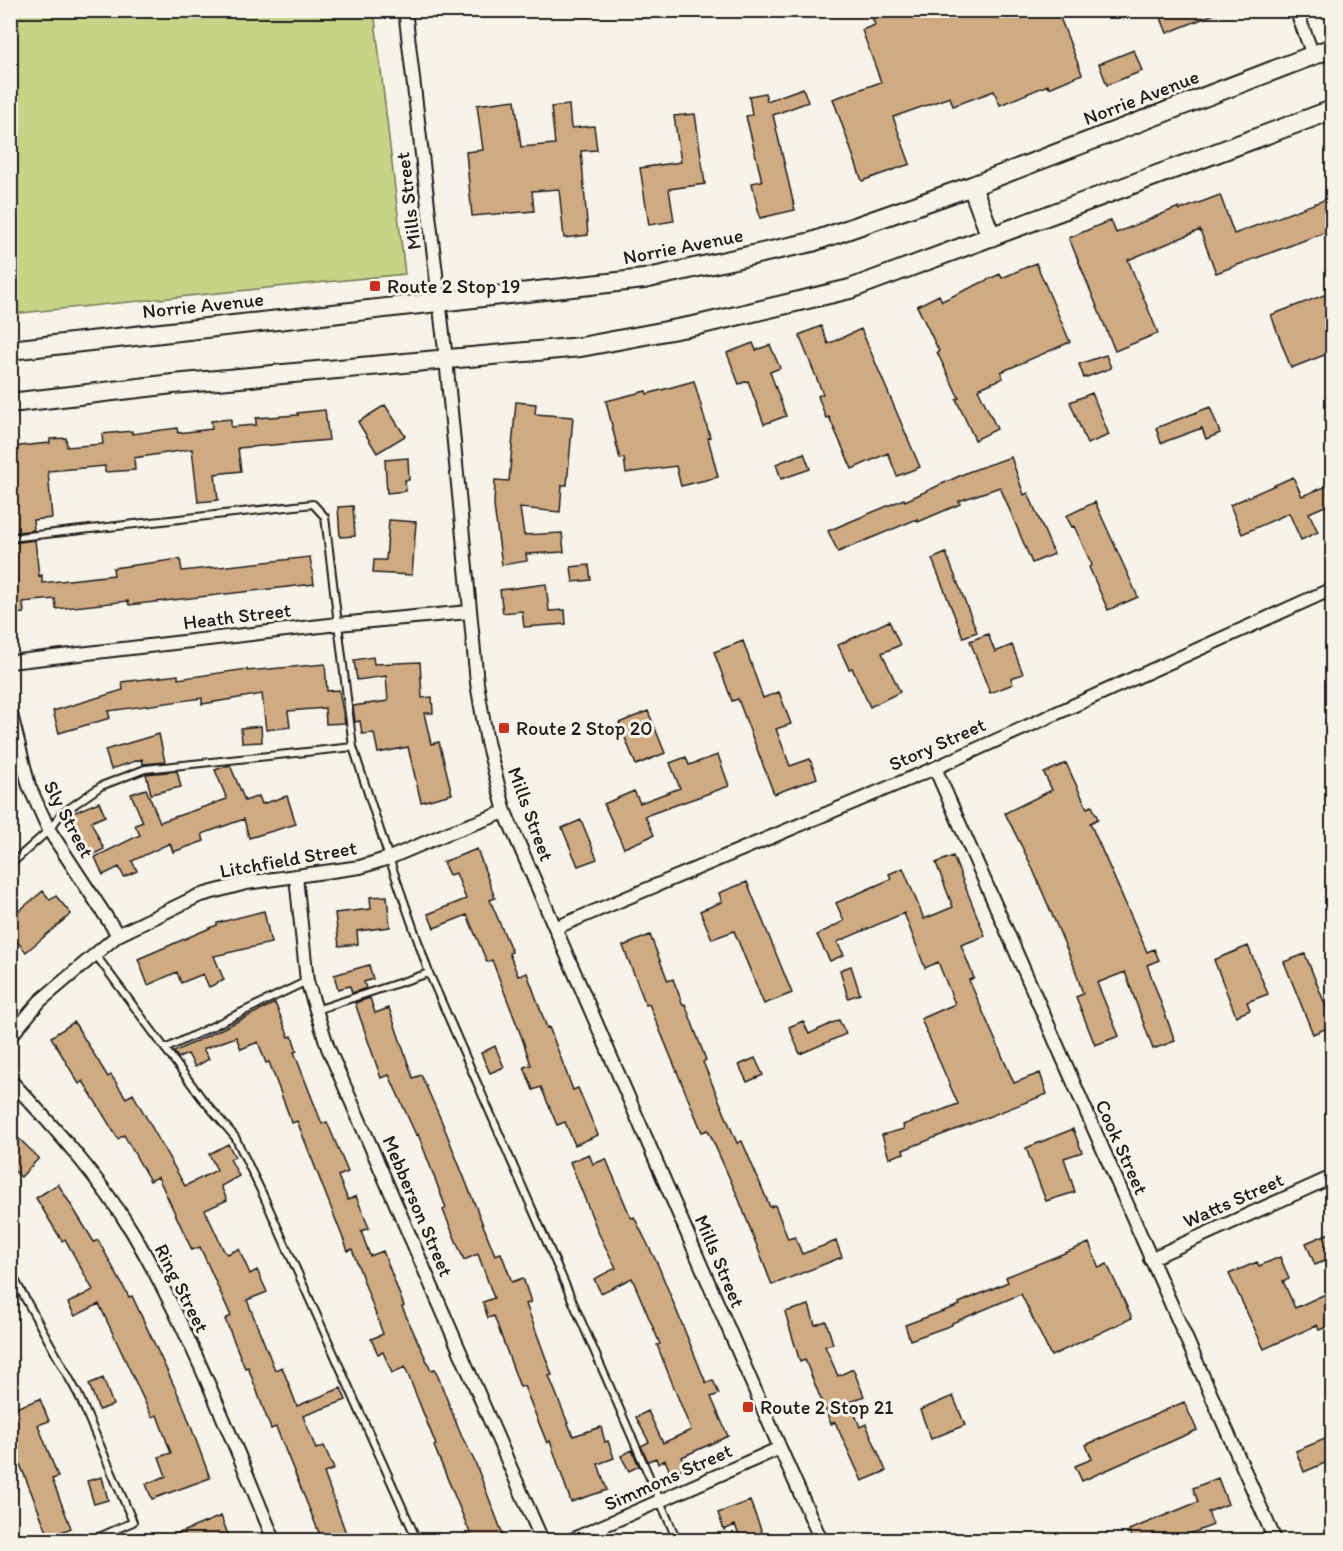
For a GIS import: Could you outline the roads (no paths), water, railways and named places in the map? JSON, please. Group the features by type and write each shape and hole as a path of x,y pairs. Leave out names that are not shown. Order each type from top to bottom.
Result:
{"main road":[{"name":"Norrie Avenue","path":"10,350 644,279 812,242 972,186 1332,48"},
{"path":"10,403 173,384 581,347 698,325 850,289 1332,110"},
{"path":"972,186 991,237"}],"street":[{"name":"Mills Street","path":"405,10 440,301 469,612 487,742 505,812 821,1540"},
{"path":"1296,10 1313,55"},
{"name":"Story Street","path":"555,928 934,768 1332,589"},
{"name":"Heath Street","path":"10,662 338,624 469,612"},
{"name":"Sly Street","path":"10,710 28,786 49,830 118,935"},
{"name":"Cook Street","path":"934,768 1275,1540"},
{"name":"Litchfield Street","path":"10,1036 40,1001 118,935 198,896 246,883 360,867 389,858 505,812"},
{"name":"Mebberson Street","path":"296,877 307,981 328,1048 542,1540"},
{"name":"Ring Street","path":"10,1080 72,1147 132,1232 171,1304 218,1406 274,1540"},
{"name":"Watts Street","path":"1150,1259 1332,1177"},
{"name":"Simmons Street","path":"571,1540 780,1448"}],"lane":[{"path":"10,538 313,504 325,517 353,747 389,858 429,973 677,1540"},
{"path":"10,865 49,830 61,814 101,786 145,769 353,747"},
{"path":"95,954 201,1097 235,1137 417,1540"},
{"path":"316,1010 429,973"},
{"path":"165,1049 307,981"},
{"path":"10,1270 79,1396 133,1522 92,1540"}],"place":[{"name":"Route 2 Stop 19","path":"375,286"},
{"name":"Route 2 Stop 20","path":"504,728"},
{"name":"Route 2 Stop 21","path":"748,1407"}]}
